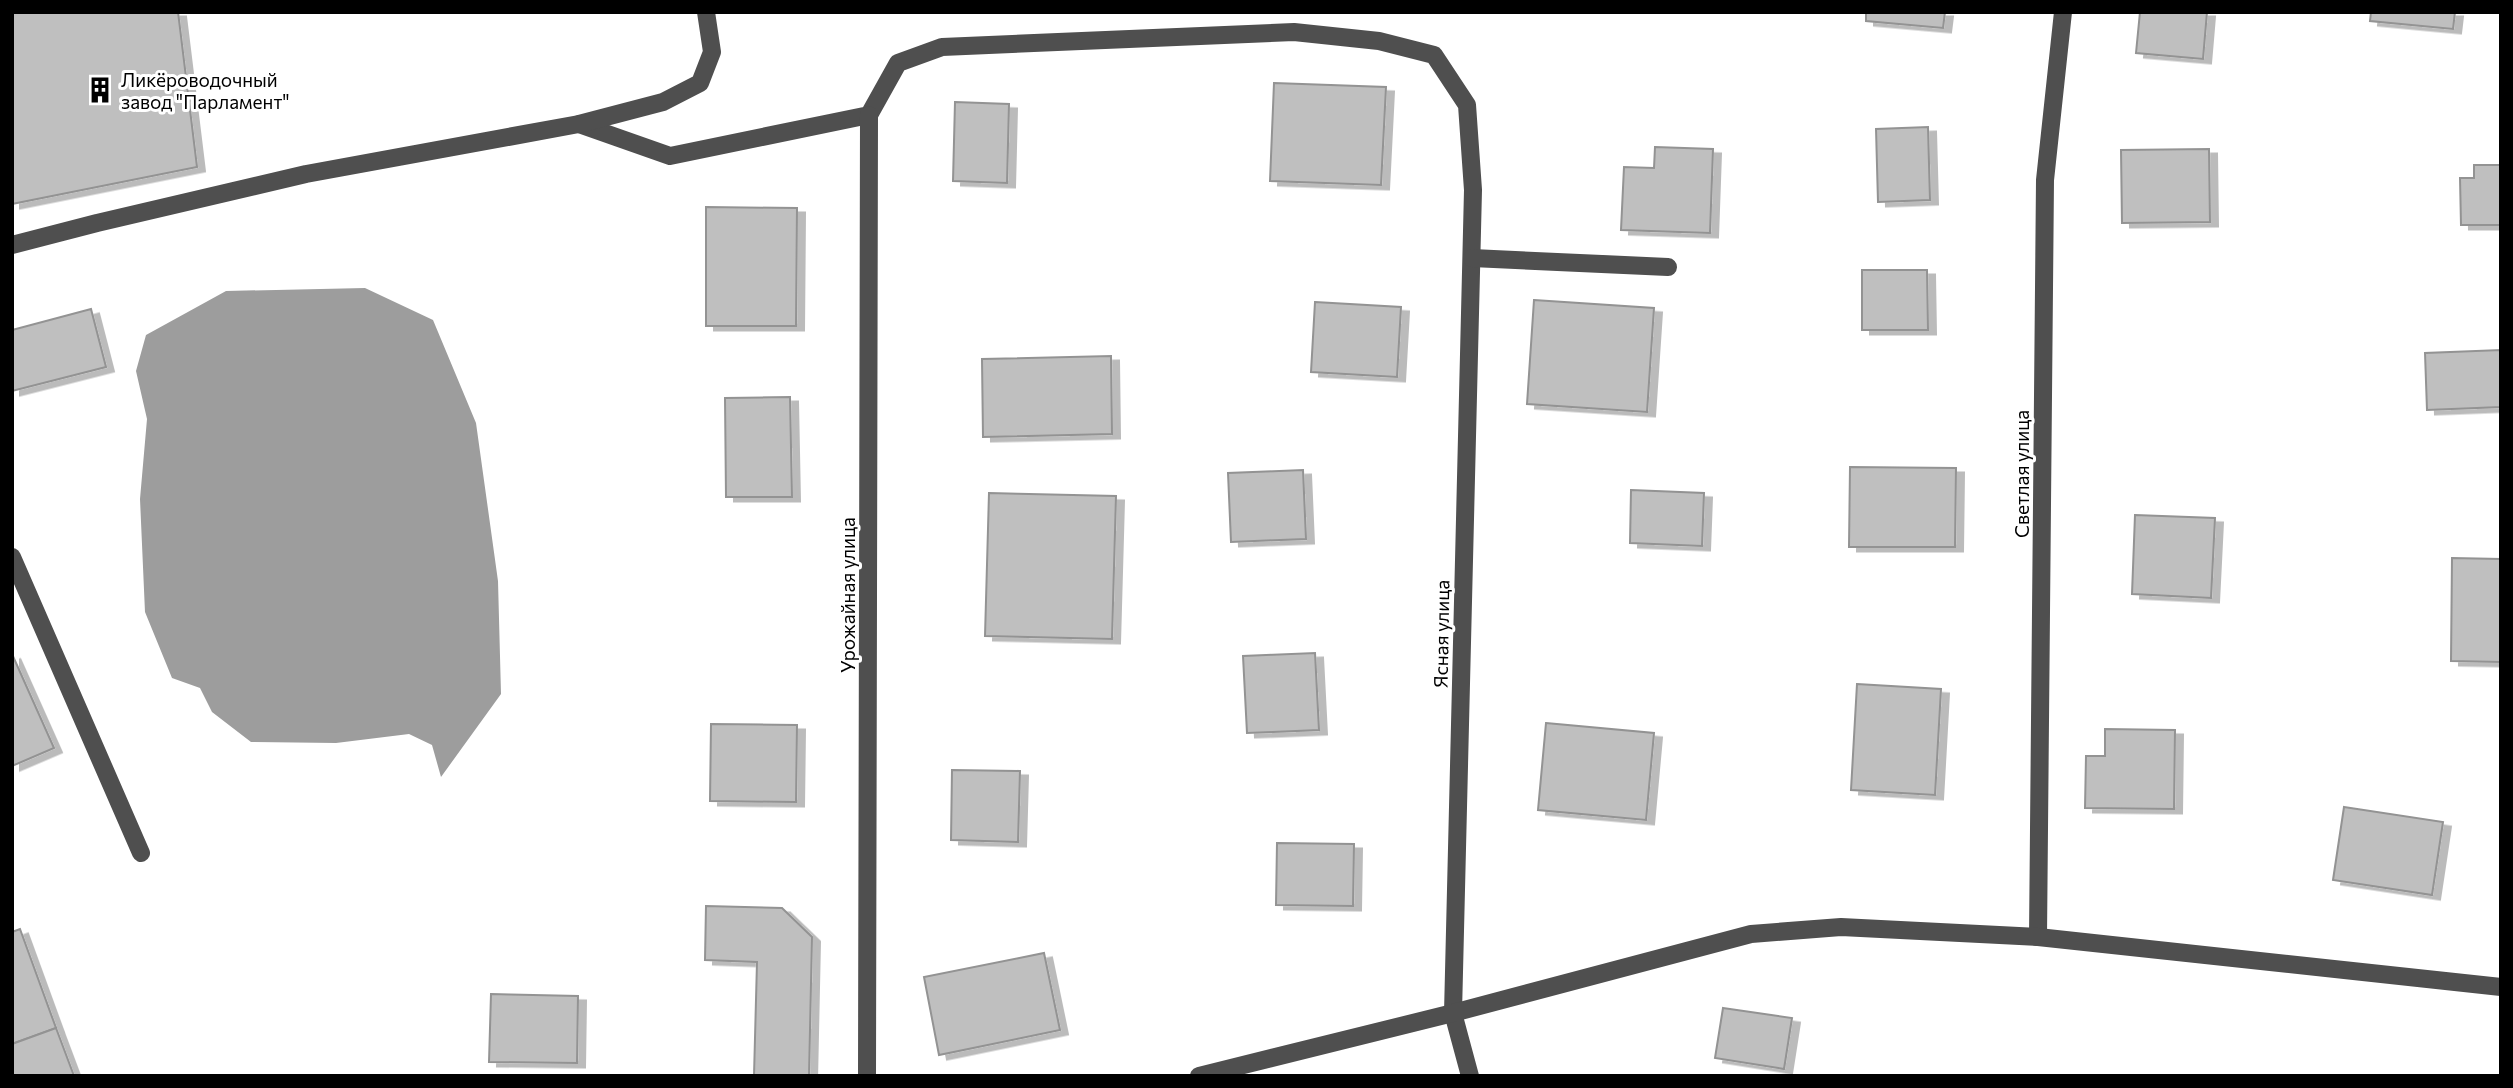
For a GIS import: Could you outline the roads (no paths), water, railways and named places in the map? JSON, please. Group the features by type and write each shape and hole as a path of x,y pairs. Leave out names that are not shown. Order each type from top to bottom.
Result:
{"street":[{"path":"12,245 110,219 306,174 579,124 663,102 700,83 712,52 706,12"},
{"name":"Светлая улица","path":"2038,937 2045,180 2063,12"},
{"name":"Ясная улица","path":"869,115 898,63 942,47 1294,32 1379,41 1434,55 1468,105 1473,190 1472,258 1453,1013 1470,1076"},
{"path":"579,124 670,156 869,115"},
{"name":"Урожайная улица","path":"867,1076 869,115"},
{"path":"1472,258 1668,267"},
{"path":"12,557 141,853"},
{"path":"1199,1076 1453,1013 1751,934 1840,927 2038,937 2501,987"}],"place":[{"name":"Ликёроводочный завод \"Парламент\"","path":"100,90"}]}
